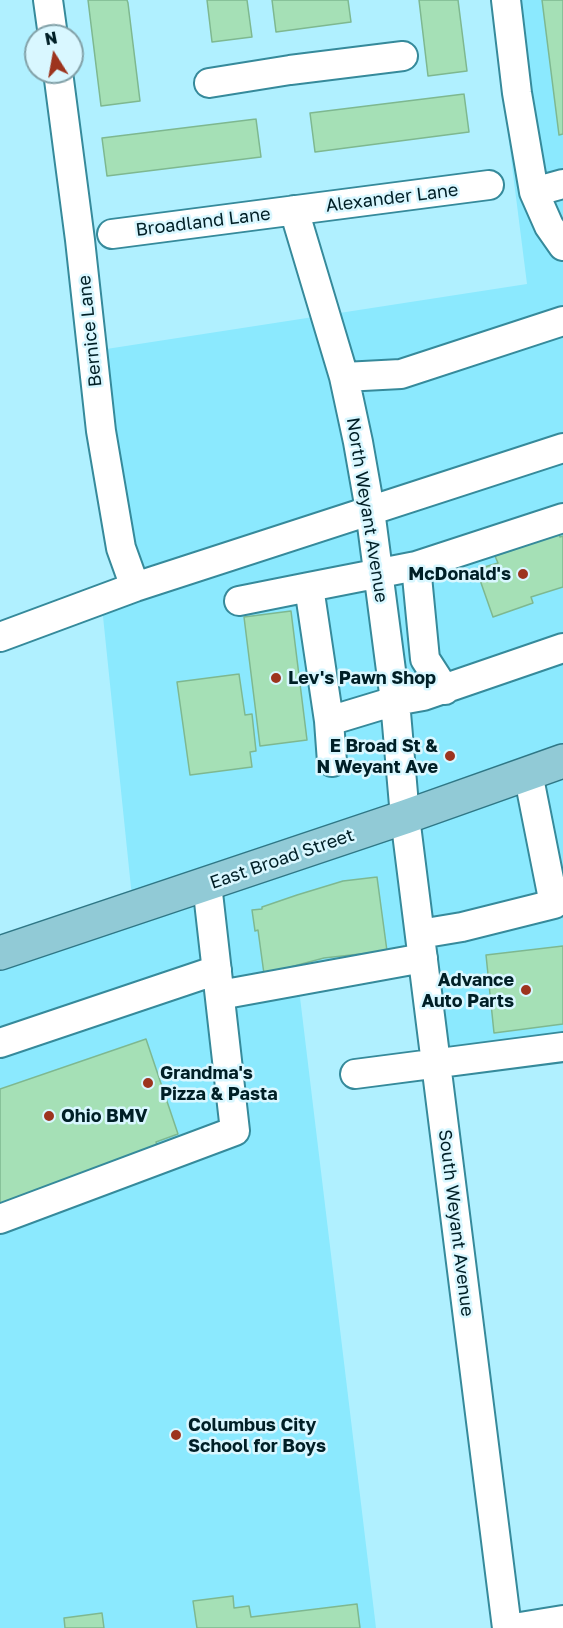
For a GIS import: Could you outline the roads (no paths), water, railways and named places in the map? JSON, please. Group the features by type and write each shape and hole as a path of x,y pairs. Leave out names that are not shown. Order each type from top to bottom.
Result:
{"main road":[{"name":"East Broad Street","path":"0,953 405,817 563,761"}],"street":[{"path":"48,0 51,24"},
{"path":"506,0 516,93 534,192 558,232"},
{"path":"208,83 404,56"},
{"name":"Bernice Lane","path":"60,84 101,431 121,548 135,587"},
{"path":"534,192 563,184"},
{"name":"Alexander Lane","path":"294,210 489,185"},
{"name":"Broadland Lane","path":"112,234 294,210"},
{"name":"North Weyant Avenue","path":"294,210 344,377 358,442 370,510 395,701 405,817"},
{"path":"344,377 400,374 563,321"},
{"path":"0,637 135,587 563,448"},
{"path":"239,601 416,566 563,518"},
{"path":"416,566 425,659 445,690"},
{"path":"309,587 329,721 332,762"},
{"path":"329,721 395,701 445,690 563,648"},
{"path":"0,1043 219,983 421,946 462,927 554,904 528,773"},
{"name":"South Weyant Avenue","path":"405,817 507,1628"},
{"path":"0,1219 235,1131 207,884"},
{"path":"355,1074 563,1047"},
{"path":"514,1628 563,1620"}],"place":[{"name":"McDonald's","path":"523,574"},
{"name":"Lev's Pawn Shop","path":"276,678"},
{"name":"E Broad St & N Weyant Ave","path":"450,756"},
{"name":"Advance Auto Parts","path":"526,990"},
{"name":"Grandma's Pizza & Pasta","path":"148,1083"},
{"name":"Ohio BMV","path":"49,1116"},
{"name":"Columbus City School for Boys","path":"176,1435"}]}
